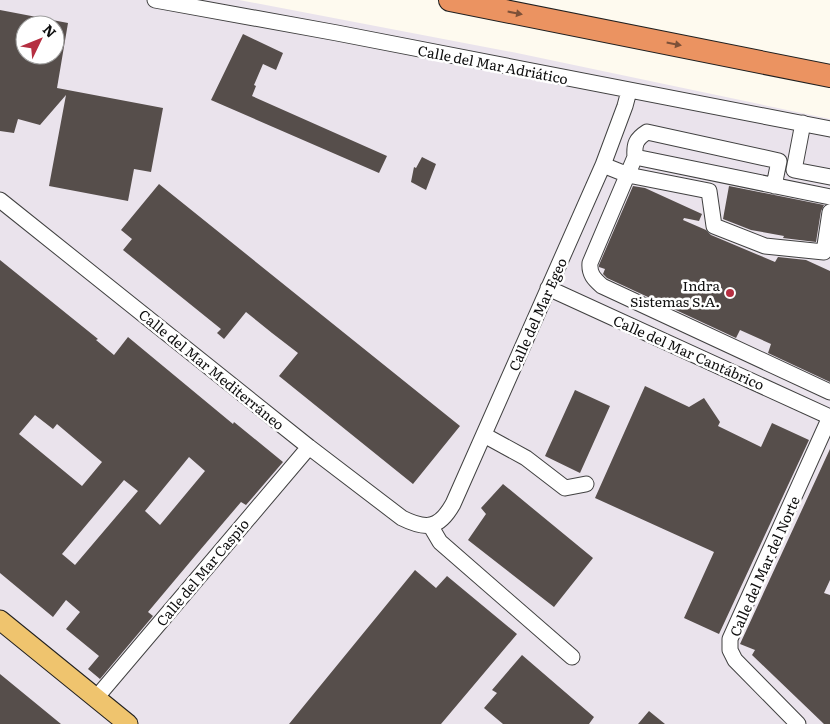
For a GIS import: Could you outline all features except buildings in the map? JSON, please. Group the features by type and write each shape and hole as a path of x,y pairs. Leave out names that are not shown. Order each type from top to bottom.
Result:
{"highway":[{"path":"450,0 830,76"}],"main road":[{"path":"2,627 128,724"}],"street":[{"name":"Calle del Mar Adriático","path":"155,0 347,35 830,129"},
{"name":"Calle del Mar Egeo","path":"430,526 446,516 484,435 603,165 629,91"},
{"path":"803,123 794,170 830,177"},
{"path":"774,186 779,161 648,132 638,138 634,145 635,157 590,263 589,272 595,281 602,286 830,392"},
{"path":"635,157 830,197"},
{"path":"603,165 628,175 709,191 714,226 764,246 827,254 830,212"},
{"name":"Calle del Mar Mediterráneo","path":"0,200 309,447 402,518 418,526 430,526"},
{"name":"Calle del Mar Cantábrico","path":"548,288 830,417"},
{"name":"Calle del Mar del Norte","path":"798,724 735,660 730,650 730,639 830,417"},
{"path":"484,435 526,458 565,488 586,484"},
{"name":"Calle del Mar Caspio","path":"96,698 309,447"},
{"path":"430,526 440,542 572,657"}],"shaded area":[{"path":"0,0 239,0 517,53 830,119 830,724 0,724"}],"place":[{"name":"Indra Sistemas S.A.","path":"730,293"}]}
